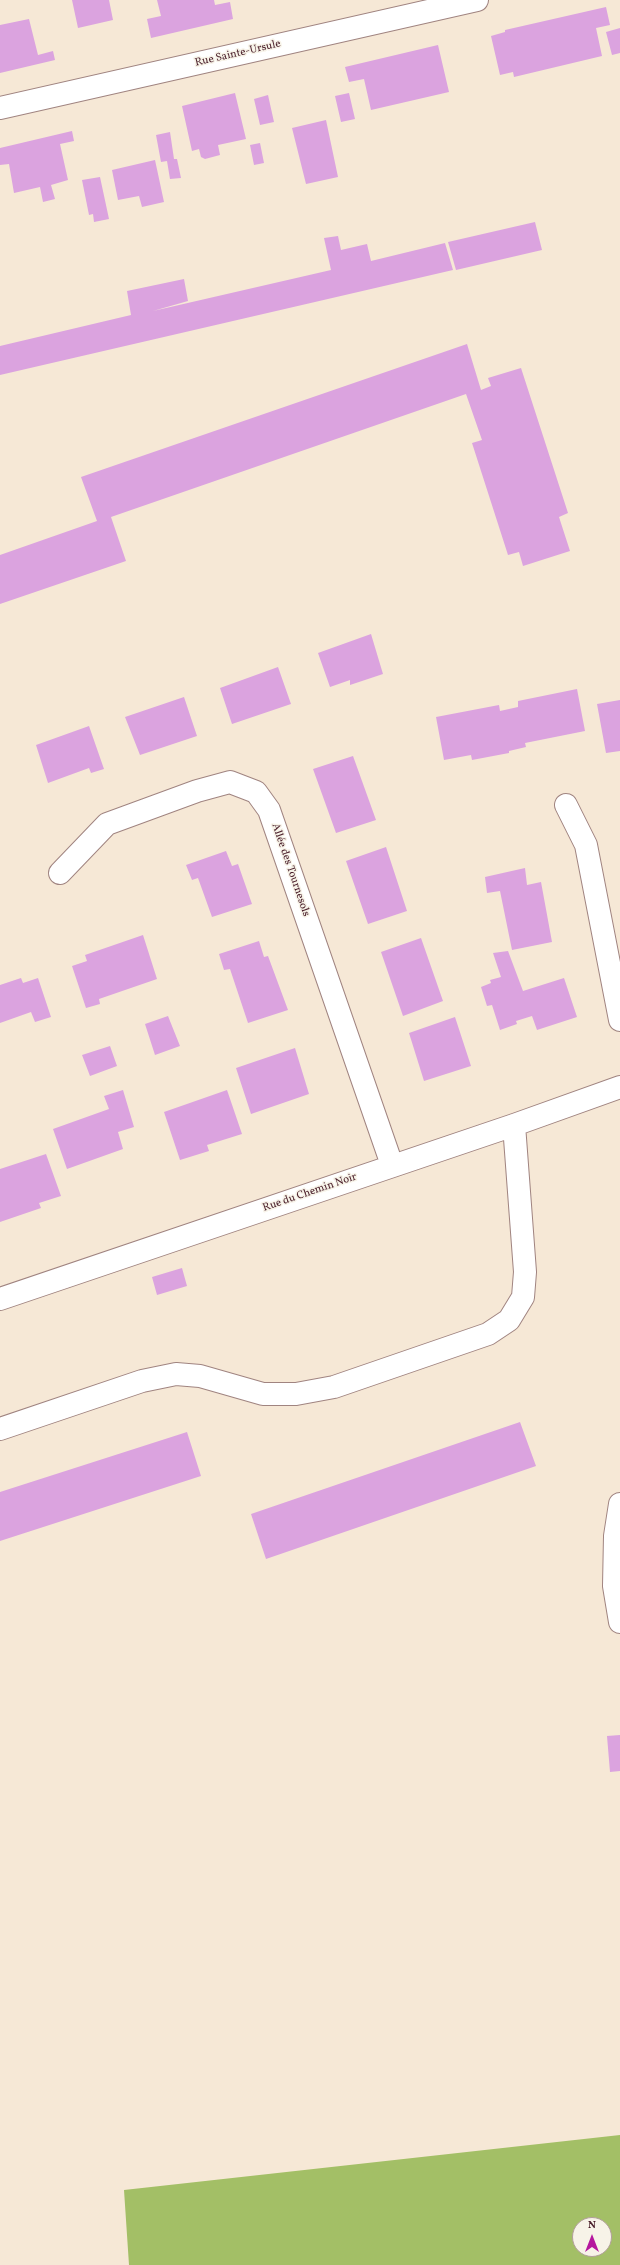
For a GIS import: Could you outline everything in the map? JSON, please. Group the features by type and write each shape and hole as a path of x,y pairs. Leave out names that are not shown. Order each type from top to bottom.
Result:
{"street":[{"name":"Rue Sainte-Ursule","path":"0,108 476,0"},
{"name":"Allée des Tournesols","path":"60,873 107,824 197,791 230,782 256,792 269,810 392,1165"},
{"path":"566,805 586,845 620,1020"},
{"name":"Rue du Chemin Noir","path":"0,1299 392,1165 514,1125 620,1087"},
{"path":"0,1429 142,1381 176,1374 200,1376 263,1394 296,1394 334,1386 488,1334 509,1320 523,1297 525,1272 514,1125"},
{"path":"620,1504 615,1536 614,1586 620,1622"}],"green space":[{"path":"620,2135 620,2265 129,2265 124,2190"}],"building":[{"path":"72,0 109,0 113,20 78,28"},
{"path":"157,0 214,0 215,5 230,2 233,19 151,38 147,19 161,16"},
{"path":"606,7 610,25 596,28 602,56 514,77 513,72 500,75 491,36 505,32 505,30"},
{"path":"29,19 38,55 53,51 55,60 0,73 0,25"},
{"path":"620,28 620,53 612,55 606,32"},
{"path":"438,45 449,92 371,110 364,79 349,82 345,67"},
{"path":"235,93 246,139 218,145 220,155 205,159 201,157 199,149 192,151 182,106"},
{"path":"349,93 355,119 341,122 335,96"},
{"path":"268,95 274,122 260,125 254,99"},
{"path":"326,120 338,177 306,184 292,128"},
{"path":"72,131 74,141 60,144 68,180 51,185 55,199 43,202 40,187 14,193 9,164 0,165 0,148"},
{"path":"170,132 174,159 177,159 181,178 170,179 167,161 161,162 156,135"},
{"path":"260,143 264,163 254,165 250,145"},
{"path":"155,160 164,202 142,207 139,196 118,200 112,170"},
{"path":"100,177 109,219 94,222 93,214 89,215 82,180"},
{"path":"535,222 542,250 456,270 448,242"},
{"path":"338,236 341,250 367,244 371,261 445,243 453,270 0,375 0,346 131,315 127,291 184,279 188,301 153,311 331,270 324,238"},
{"path":"467,344 481,390 491,386 488,378 521,368 568,513 559,517 570,551 523,566 519,552 508,555 472,443 482,440 466,394 111,517 126,561 0,604 0,555 97,521 81,477"},
{"path":"371,634 383,674 350,685 350,680 330,687 318,653"},
{"path":"278,667 291,704 232,724 220,688"},
{"path":"577,689 585,731 525,743 526,747 509,751 509,753 472,760 471,755 444,760 436,717 499,705 500,711 518,707 518,701"},
{"path":"184,697 197,736 140,755 125,717"},
{"path":"620,700 620,751 606,753 597,704"},
{"path":"89,726 104,769 91,773 89,768 48,783 36,745"},
{"path":"353,756 376,820 336,833 313,769"},
{"path":"386,847 407,911 368,924 346,861"},
{"path":"226,851 232,866 238,864 252,904 212,917 198,878 192,880 186,865"},
{"path":"525,868 527,885 541,882 552,942 512,950 500,891 487,893 485,877"},
{"path":"143,935 157,979 99,999 100,1004 86,1008 72,966 87,961 85,955"},
{"path":"421,938 443,1001 403,1016 381,952"},
{"path":"259,941 264,957 268,956 288,1010 248,1023 230,969 224,970 219,954"},
{"path":"508,951 523,991 564,978 577,1017 537,1030 532,1016 516,1021 517,1024 500,1030 492,1005 487,1006 481,987 491,983 490,980 501,977 493,953"},
{"path":"21,978 23,983 38,978 51,1017 35,1022 31,1012 0,1023 0,985"},
{"path":"168,1016 180,1046 155,1055 145,1024"},
{"path":"455,1017 471,1066 424,1081 409,1033"},
{"path":"110,1046 117,1066 90,1076 82,1055"},
{"path":"295,1048 309,1094 251,1114 236,1068"},
{"path":"123,1090 134,1127 118,1132 123,1149 67,1169 53,1129 109,1109 104,1096"},
{"path":"227,1090 242,1134 207,1145 209,1151 180,1160 164,1112"},
{"path":"46,1154 61,1196 39,1203 41,1208 0,1222 0,1169"},
{"path":"182,1268 187,1286 157,1295 152,1277"},
{"path":"520,1422 536,1466 266,1559 251,1514"},
{"path":"187,1432 201,1476 0,1541 0,1492"},
{"path":"620,1735 620,1771 610,1772 607,1736"}]}
